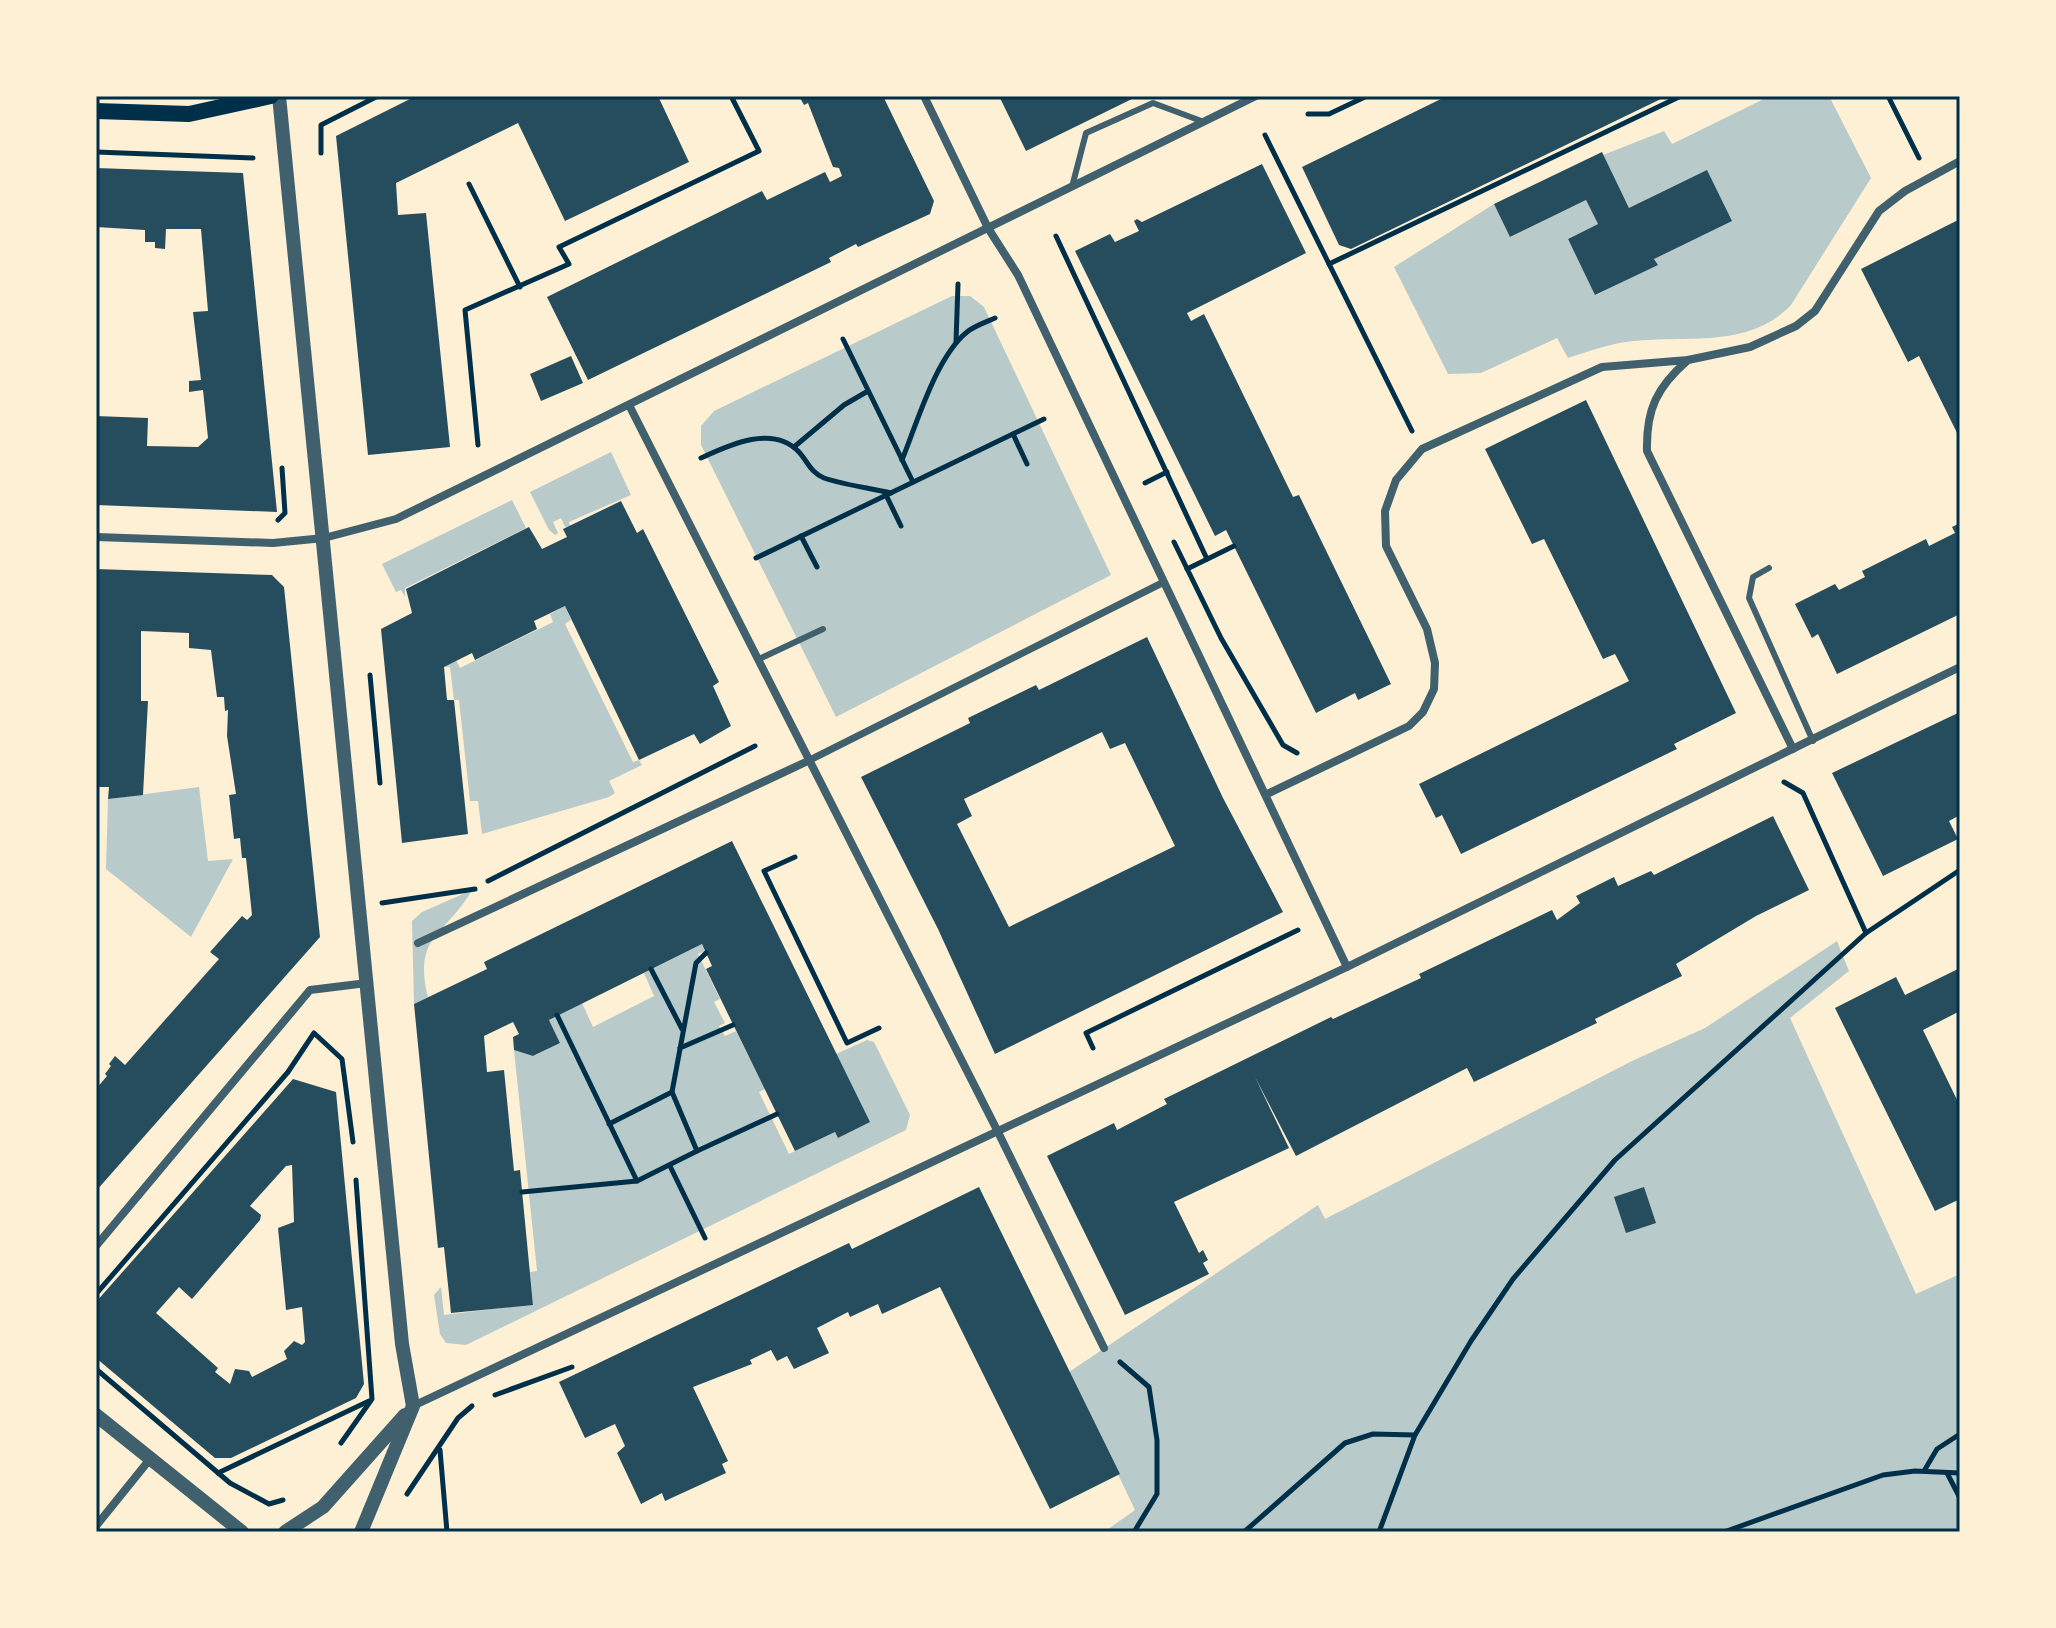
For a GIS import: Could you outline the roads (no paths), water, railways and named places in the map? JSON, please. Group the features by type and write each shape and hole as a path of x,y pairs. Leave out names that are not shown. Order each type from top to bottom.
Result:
{"main road":[{"path":"96,111 189,114 271,96"}],"street":[{"path":"279,96 402,1344 413,1406 361,1532"},
{"path":"924,96 988,228 1018,275 1347,967"},
{"path":"96,537 273,543 324,538 396,519 1256,96"},
{"path":"1267,794 1409,726 1423,712 1434,689 1435,663 1427,629 1386,546 1385,511 1396,480 1422,449 1602,367 1688,360 1750,347 1796,326 1815,311 1879,211 1905,191 1960,161"},
{"path":"1688,360 1664,380 1646,429 1647,451 1793,749"},
{"path":"629,405 997,1130 1104,1348"},
{"path":"418,943 808,761 1164,582"},
{"path":"285,1532 323,1507 413,1406 1347,967 1960,667"},
{"path":"96,1246 310,990 367,983"},
{"path":"96,1415 242,1532"},
{"path":"96,1526 150,1459"}],"lane":[{"path":"1072,187 1086,133 1153,103 1204,122"},
{"path":"1769,568 1753,577 1749,598 1813,741"},
{"path":"759,659 823,629"}]}
